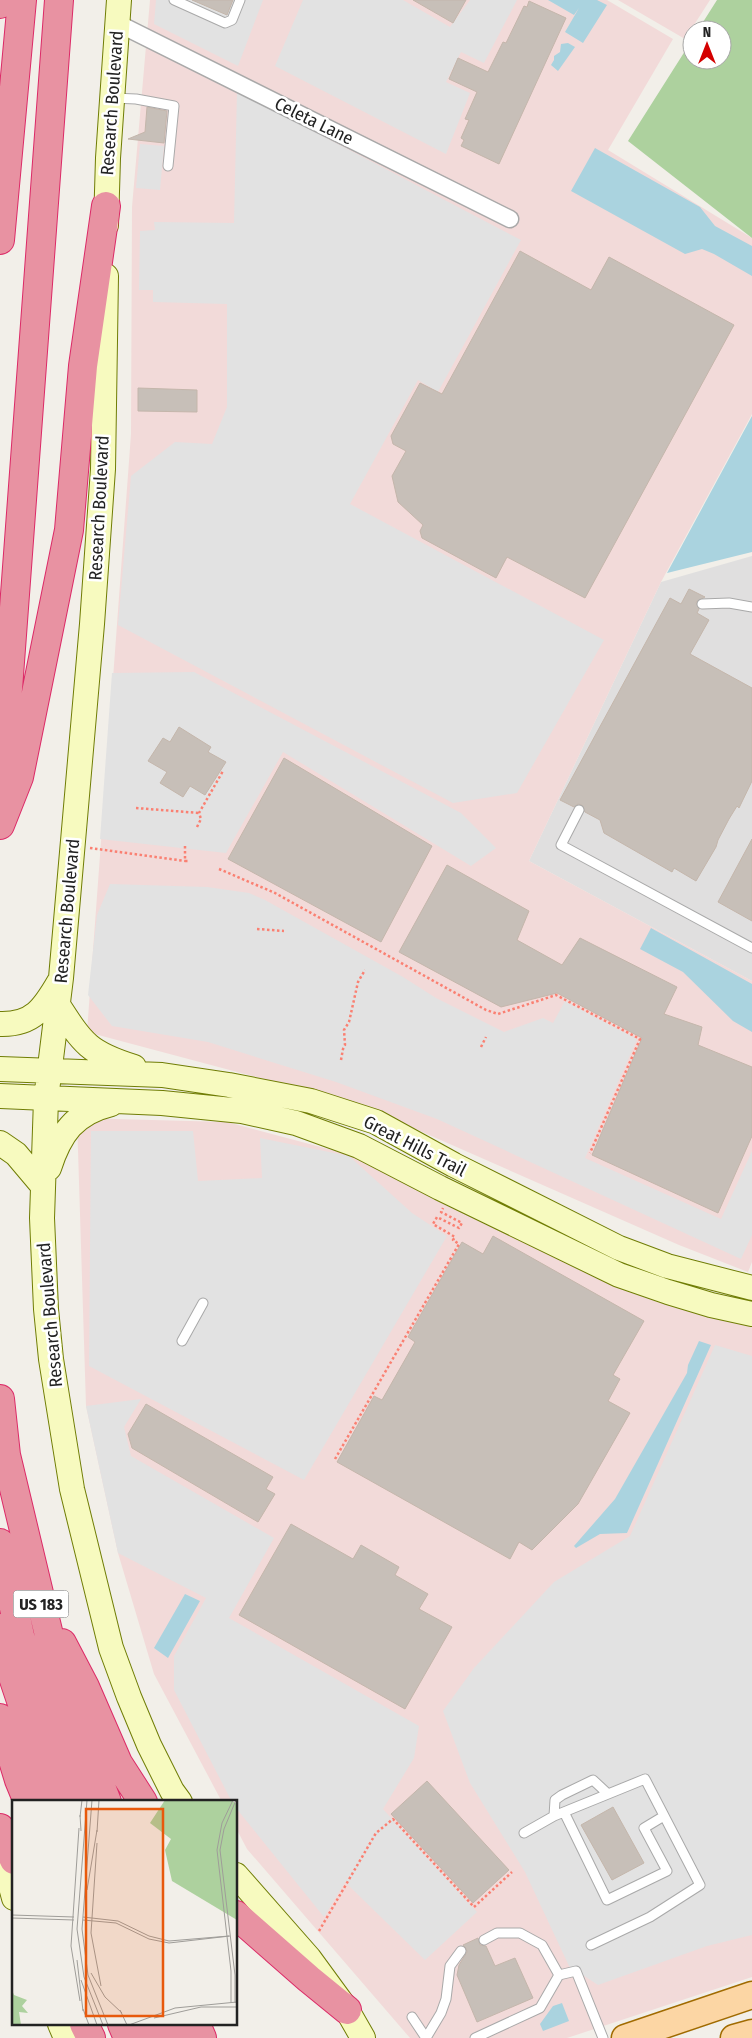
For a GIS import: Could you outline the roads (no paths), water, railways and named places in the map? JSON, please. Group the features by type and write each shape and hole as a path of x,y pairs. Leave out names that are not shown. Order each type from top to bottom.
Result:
{"highway":[{"path":"0,240 22,0"},
{"path":"0,553 48,0"},
{"path":"0,797 60,0"},
{"path":"0,824 19,777 69,530 83,366 106,206"},
{"name":"US 183","path":"0,1399 6,1455 59,1677 106,1800"},
{"path":"0,1543 20,1636 77,1800"},
{"path":"40,1602 85,1687 118,1763 142,1800"},
{"path":"0,1628 9,1665 54,1800"},
{"path":"0,1718 27,1800"},
{"path":"0,1828 12,1855"},
{"path":"238,1917 309,1979 348,2010"},
{"path":"85,2026 91,2038"},
{"path":"123,2026 128,2038"},
{"path":"145,2026 150,2038"},
{"path":"172,2026 177,2038"},
{"path":"197,2026 202,2038"}],"main road":[{"name":"Research Boulevard","path":"119,0 106,206 103,469 92,624 61,978 46,1098 42,1218 46,1309 51,1359 72,1489 111,1648 149,1744 172,1791 179,1800"},
{"path":"0,1024 11,1024 31,1018 46,1005 61,978"},
{"path":"58,1005 79,1037 94,1052 162,1075"},
{"name":"Great Hills Trail","path":"0,1069 162,1075 237,1086 311,1101 376,1122 446,1183 619,1275 711,1305 752,1314"},
{"name":"Great Hills Trail","path":"0,1096 162,1103 242,1111 296,1123 359,1146 446,1183 667,1266 752,1288"},
{"path":"43,1186 56,1146 65,1132 79,1118 94,1108 119,1102"},
{"path":"0,1143 16,1154 43,1186"},
{"path":"0,1847 12,1891"},
{"path":"238,1877 309,1958 348,2010 363,2038"},
{"path":"625,2038 752,1995"},
{"path":"61,2026 66,2038"},
{"path":"734,2038 752,2033"}],"street":[{"name":"Celeta Lane","path":"117,23 510,219"}],"lane":[{"path":"174,0 224,23 232,20 240,0"},
{"path":"112,98 136,99 174,106 168,166"},
{"path":"702,604 729,603 752,607"},
{"path":"579,810 561,845 752,948"},
{"path":"182,1341 204,1303"},
{"path":"524,1833 554,1816 645,1779 700,1885 650,1917 591,1945"},
{"path":"554,1816 555,1800 593,1780 608,1794"},
{"path":"564,1812 607,1900 667,1871 644,1828 664,1816"},
{"path":"484,1940 497,1933 520,1933 542,1945 559,1975"},
{"path":"412,2017 426,2038 441,2013 446,1999 450,1966 461,1952"},
{"path":"475,2038 540,2008 559,1975 576,1971 603,2038"}],"water":[{"path":"548,0 597,0 607,5 583,43 565,32 579,8 574,15"},
{"path":"568,43 575,47 558,71 551,65 554,56 560,52 561,44"},
{"path":"595,148 700,207 715,226 752,246 752,276 702,249 685,254 571,191"},
{"path":"752,416 752,552 667,573"},
{"path":"651,928 752,984 752,1032 733,1021 683,972 640,949"},
{"path":"699,1341 711,1345 627,1533 600,1534 576,1548 574,1546 615,1499 687,1373 688,1365"},
{"path":"185,1594 200,1601 168,1658 154,1648"},
{"path":"562,2003 569,2021 543,2031 540,2024 553,2006"}]}
